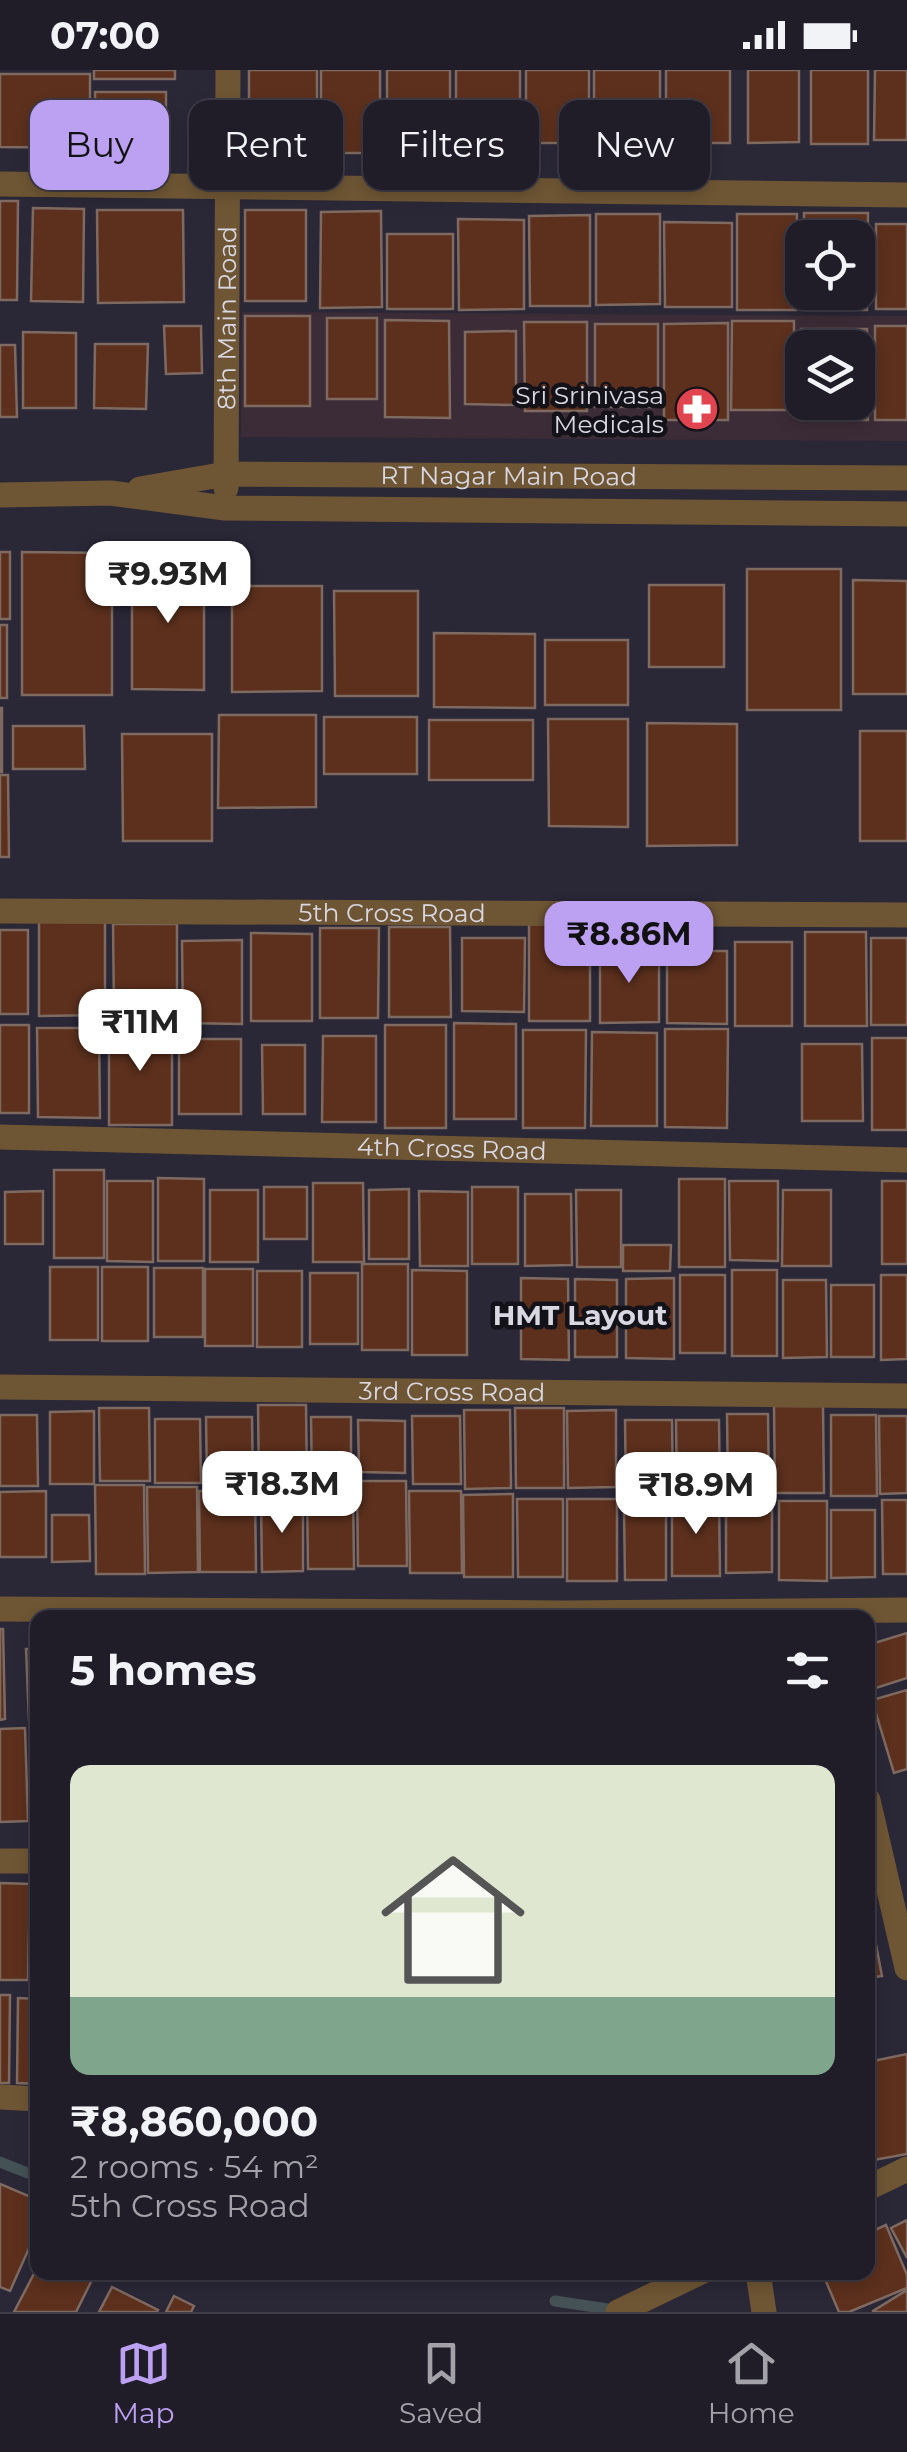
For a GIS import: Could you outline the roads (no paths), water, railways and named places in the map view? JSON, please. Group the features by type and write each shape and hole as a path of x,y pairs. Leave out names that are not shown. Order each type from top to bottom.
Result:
{"street":[{"name":"8th Main Road","path":"228,70 228,100"},
{"path":"0,184 189,186"},
{"path":"343,188 907,195"},
{"name":"8th Main Road","path":"225,508 227,190"},
{"name":"RT Nagar Main Road","path":"110,494 226,474 907,478"},
{"name":"RT Nagar Main Road","path":"0,495 110,494 225,508 907,514"},
{"name":"5th Cross Road","path":"0,910 907,916"},
{"name":"4th Cross Road","path":"0,1137 907,1160"},
{"name":"3rd Cross Road","path":"0,1387 907,1396"},
{"path":"0,1609 94,1610"},
{"path":"875,1612 907,1610"},
{"path":"875,1830 907,1968"},
{"path":"0,1861 30,1861"},
{"path":"0,2097 30,2099"},
{"path":"875,2185 907,2169"},
{"path":"618,2312 685,2280"},
{"path":"759,2280 764,2312"}],"waterway":[{"path":"0,2162 30,2174"},
{"path":"555,2301 621,2311"}],"place":[{"name":"Sri Srinivasa Medicals","path":"697,409"}],"district":[{"name":"HMT Layout","path":"580,1315"}]}
